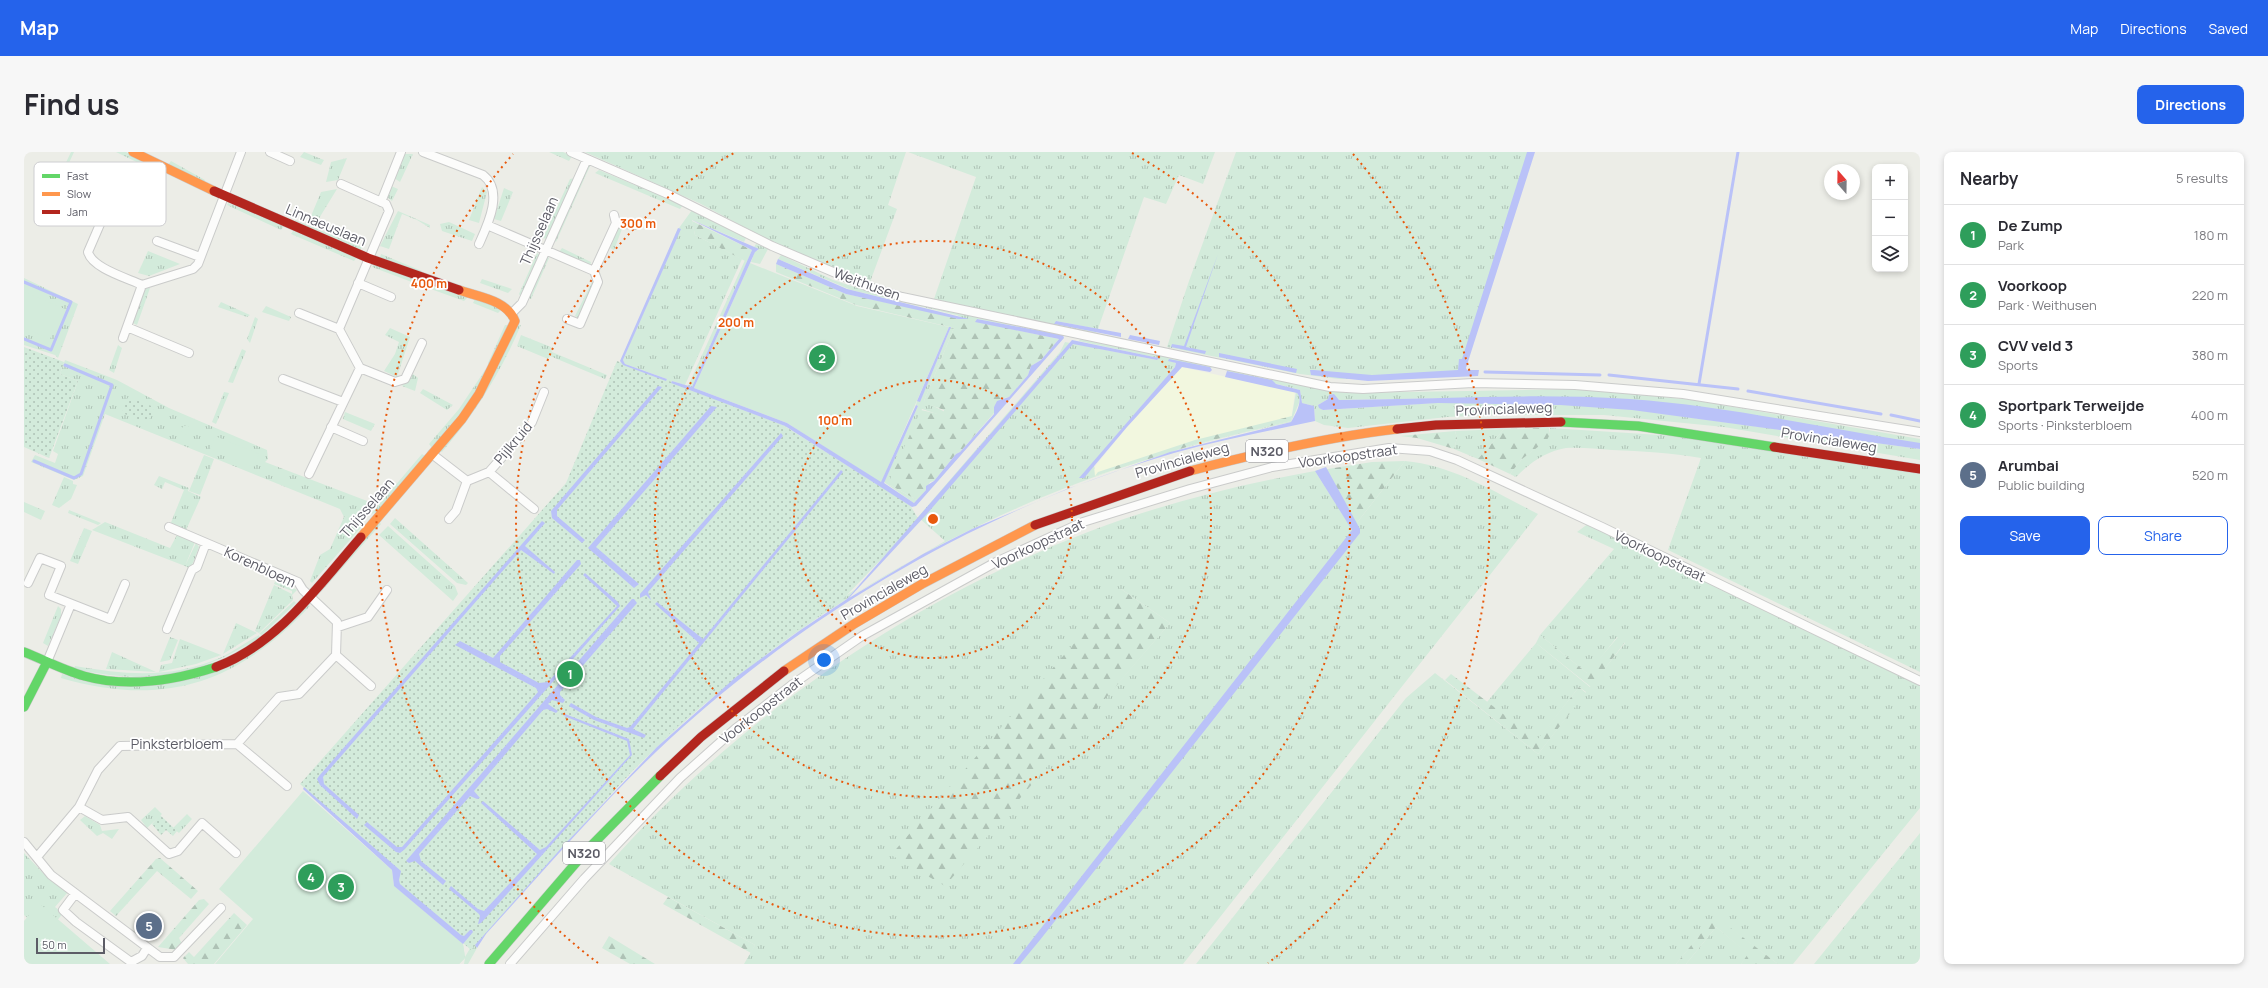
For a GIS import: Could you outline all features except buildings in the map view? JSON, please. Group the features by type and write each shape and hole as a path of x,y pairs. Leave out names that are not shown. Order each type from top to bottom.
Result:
{"main road":[{"name":"Linnaeuslaan","path":"134,152 154,162"},
{"name":"Linnaeuslaan","path":"166,168 223,196 368,258 505,306 512,313"},
{"name":"Thijsselaan","path":"24,652 91,678 116,682 139,683 182,678 211,670 251,650 283,624 462,419 479,394 500,355 515,321 512,313"},
{"name":"Provincialeweg","path":"489,964 586,850 687,749 771,680 854,624 922,584 1037,524 1177,474 1268,451 1365,434 1436,425 1545,421 1638,426 1920,469"},
{"path":"24,707 47,662"}],"street":[{"path":"99,226 88,252 90,258 100,266 142,285 193,269 198,264 241,152"},
{"path":"270,152 290,161"},
{"path":"380,202 401,152"},
{"path":"423,152 483,175 490,181 494,188 487,225 480,244"},
{"path":"571,152 588,159"},
{"name":"Weithusen","path":"588,159 670,195 772,246 866,286 902,297 964,312 1078,333 1330,387 1363,390 1473,383 1575,385 1683,394 1920,432"},
{"name":"Thijsselaan","path":"512,313 522,303 588,159"},
{"path":"339,329 389,211 386,204 341,184"},
{"path":"567,319 580,324 598,282 594,271 615,219 635,225"},
{"path":"487,225 594,271"},
{"path":"157,241 200,257"},
{"path":"358,283 391,296"},
{"path":"123,338 142,285"},
{"path":"299,313 339,329 360,368 395,382 405,379 422,343"},
{"path":"127,327 189,353"},
{"path":"309,474 360,368"},
{"path":"283,379 343,402"},
{"name":"Pijlkruid","path":"467,481 489,472 532,422 544,392"},
{"path":"331,427 363,441"},
{"name":"Voorkoopstraat","path":"510,964 584,878 680,778 793,684 862,636 996,562 1083,522 1190,489 1272,467 1389,448 1430,451 1457,460 1602,527 1920,681"},
{"path":"432,454 467,481 456,511 449,519"},
{"name":"Pijlkruid","path":"489,472 534,510"},
{"name":"Korenbloem","path":"169,527 298,582 309,595"},
{"name":"Korenbloem","path":"167,629 192,570 197,568 206,543"},
{"path":"28,583 40,558 61,566 49,594 110,619 125,584"},
{"path":"338,627 368,617 387,590"},
{"path":"309,595 334,618 338,627 336,655 371,686"},
{"path":"47,662 71,604"},
{"name":"Pinksterbloem","path":"237,744 279,697 299,694 336,655"},
{"name":"Pinksterbloem","path":"37,857 79,807 98,770 120,746 237,744 287,786"},
{"path":"79,807 102,820 128,817 169,854 178,851 202,823 236,853"},
{"path":"24,842 51,875 160,958 174,957 220,908"},
{"path":"75,894 63,910 76,922 132,962 142,956 147,948"}],"shaded area":[{"path":"1182,367 1295,392 1291,421 1221,437 1164,453 1084,480 1127,427"}],"green space":[{"path":"71,152 74,152 69,162 66,162"},
{"path":"116,152 126,152 146,162 137,162"},
{"path":"304,152 324,160 321,165 300,157"},
{"path":"549,152 563,152 572,156 569,161"},
{"path":"585,152 906,152 888,205 897,209 870,282 856,279 780,246 699,203"},
{"path":"908,152 1215,152 1203,184 1179,175 1166,204 1144,197 1098,329 1056,321 1055,324 1096,332 1095,335 934,299 976,177"},
{"path":"1236,152 1528,152 1460,376 1339,379 1300,374 1167,347 1189,281"},
{"path":"404,154 413,154 400,182 394,178"},
{"path":"347,158 338,180 326,182 331,162"},
{"path":"171,161 205,180 204,183 168,165"},
{"path":"587,166 590,166 556,242 554,240"},
{"path":"599,170 683,205 680,209 595,173"},
{"path":"575,178 547,239 543,238 570,179"},
{"path":"391,186 398,189 392,201 387,197"},
{"path":"482,187 487,192 479,223 469,220"},
{"path":"504,188 513,192 501,221 494,219"},
{"path":"337,189 318,220 311,216 321,192"},
{"path":"228,203 284,226 281,230 227,205"},
{"path":"545,207 549,208 537,239 533,236"},
{"path":"692,210 746,238 744,242 692,220 695,235 742,259 685,385 672,381 671,383 666,381 667,379 625,364 623,360 679,228"},
{"path":"398,211 430,225 430,228 417,220 402,214 389,249 380,246"},
{"path":"295,220 362,247 359,252 294,224"},
{"path":"692,221 752,250 747,262 695,235"},
{"path":"449,222 475,234 472,241 442,231 440,224"},
{"path":"618,228 622,229 614,250 610,248"},
{"path":"293,231 357,257 354,261 291,234"},
{"path":"756,244 768,249 760,264 751,262 755,251 759,250 754,247"},
{"path":"562,248 591,262 590,266 559,252"},
{"path":"148,251 180,264 149,276 138,273"},
{"path":"537,253 540,255 521,297 519,294"},
{"path":"381,254 422,271 421,274 380,258"},
{"path":"781,255 833,280 882,296 1063,335 977,319 975,322 979,323 967,321 957,315 851,290 778,259"},
{"path":"547,256 549,258 531,299 528,298"},
{"path":"745,260 747,262 692,387 688,386"},
{"path":"750,263 857,306 949,327 881,483 787,423 694,388"},
{"path":"374,264 419,281 417,284 372,267"},
{"path":"776,264 846,294 1059,339 1041,360 1031,366 1028,375 1009,397 1004,398 994,407 994,413 960,452 956,454 934,481 930,482 926,490 917,500 890,485 889,481 921,410 943,415 944,410 925,403 924,401 954,328 856,305 776,272"},
{"path":"24,278 78,304 58,358 55,355 24,345"},
{"path":"482,279 512,289 508,293 480,283"},
{"path":"593,280 595,281 579,318 575,316"},
{"path":"429,284 468,297 464,301 428,288"},
{"path":"145,288 150,288 137,325 133,323"},
{"path":"24,292 65,309 50,339 24,328"},
{"path":"475,299 502,309 498,313 473,303"},
{"path":"221,302 250,315 247,317 218,307"},
{"path":"266,306 291,317 289,321 262,312"},
{"path":"255,317 258,319 250,343 247,339"},
{"path":"516,324 521,325 496,376 466,422 442,452 439,450"},
{"path":"505,325 508,325 489,367 488,363"},
{"path":"951,327 954,328 924,401 945,412 943,416 922,409 890,485 917,500 914,503 884,482 918,406 916,405 917,401 920,401"},
{"path":"390,328 410,337 397,377 384,371 395,354 399,342 385,335"},
{"path":"521,335 551,347 552,352 607,375 605,379 550,356 548,359 517,346"},
{"path":"1082,337 1213,366 1211,368 1168,360 1176,363 1175,367 1080,478 1094,466 1095,476 1149,459 1098,476 1028,503 959,535 905,564 945,541 918,517 1060,352 1065,342 1157,360 1158,358 1079,341"},
{"path":"118,345 122,348 114,373 109,370"},
{"path":"24,347 64,362 60,374 78,381 49,458 24,447"},
{"path":"242,349 246,351 233,383 228,382"},
{"path":"65,360 117,380 169,408 267,450 268,459 265,462 375,504 359,522 364,524 312,583 310,581 320,555 330,549 344,517 340,509 105,414 83,476 74,480 31,462 35,455 55,463 58,454 53,451 78,381 60,374"},
{"path":"617,361 783,425 910,505 919,520 843,599 796,631 688,717 650,751 471,950 396,884 395,870 300,784 566,483"},
{"path":"1228,368 1346,393 1581,389 1693,400 1920,439 1920,444 1706,408 1519,397 1339,400 1336,398 1328,399 1318,405 1323,410 1482,400 1571,401 1920,449 1920,460 1724,427 1604,415 1496,415 1447,417 1348,428 1324,425 1315,421 1314,406 1302,403 1300,390 1227,371"},
{"path":"485,370 487,372 465,407 432,448 429,444 459,409"},
{"path":"413,374 418,378 415,391 402,386"},
{"path":"423,389 453,405 447,410 420,393"},
{"path":"224,392 229,393 216,424 212,422"},
{"path":"1296,392 1300,396 1299,403 1291,422 1179,449 1291,421"},
{"path":"128,397 154,407 148,423 122,413"},
{"path":"345,412 375,424 371,431 343,419"},
{"path":"1292,416 1291,421 1196,444 1095,476 1098,472 1195,440"},
{"path":"186,425 191,430 186,435 181,430"},
{"path":"1549,428 1550,434 1547,440 1522,459 1510,474 1478,459 1504,429"},
{"path":"1550,428 1676,436 1920,474 1920,672 1668,550 1701,458 1645,452 1566,448 1539,458 1516,477 1510,474 1522,459 1547,439 1550,434"},
{"path":"1504,429 1478,459 1454,449 1457,438 1455,431"},
{"path":"1455,431 1457,438 1454,449 1417,438 1400,436"},
{"path":"215,436 259,454 254,467 210,449"},
{"path":"422,454 425,456 378,511 370,515"},
{"path":"204,455 214,459 200,495 189,491"},
{"path":"1405,461 1440,468 1457,474 1474,481 1538,514 1183,964 744,964 755,945 609,864 659,811 713,761 769,714 829,670 890,630 955,593 1020,560 1088,532 1172,504 1257,482 1315,471 1352,529","holes":["1121,589 1170,623 1100,704"]},
{"path":"1405,461 1352,529 1315,471 1372,462"},
{"path":"159,476 189,488 188,491 201,497 186,530 170,525 184,490 165,482 162,489 154,485"},
{"path":"64,477 73,481 73,484 77,485 71,499 59,508 52,505"},
{"path":"24,502 45,511 41,520 24,512"},
{"path":"69,510 101,523 98,525 68,513"},
{"path":"395,518 468,583 466,585 457,583 390,524"},
{"path":"105,522 170,548 177,535 195,542 185,566 92,530"},
{"path":"379,522 381,524 321,592 319,590"},
{"path":"1589,523 1920,686 1920,808 1793,964 1778,964 1715,917 1676,964 1196,964 1406,698 1435,673 1538,754 1586,692 1579,687 1537,741 1487,702 1536,643 1590,687 1625,643 1617,637 1588,674 1540,635 1614,549 1577,532"},
{"path":"388,526 455,586 458,594 453,601 379,535"},
{"path":"84,528 92,531 78,564 70,561"},
{"path":"196,543 199,547 193,563 189,568 185,566"},
{"path":"276,579 297,590 292,595 293,600 259,633 255,631 274,585 292,594 292,591 274,584"},
{"path":"871,584 827,612 765,655 706,703 650,754 582,824 475,945 477,948 468,964 464,964 465,958 459,964 335,846 394,886 463,944 465,957 480,931 610,787 686,715 819,613 856,589 848,598"},
{"path":"1121,589 1170,623 945,886 891,855"},
{"path":"294,601 296,603 262,635 259,634"},
{"path":"308,604 310,606 283,632 255,654 227,671 197,682 166,689 133,690 98,687 61,678 62,674 83,681 114,686 225,666"},
{"path":"58,606 61,609 61,616 48,646 43,643"},
{"path":"236,623 257,633 223,654"},
{"path":"259,635 260,638 213,662 191,670 170,674 149,677 126,677 74,669 75,666 131,673 149,673 185,669 222,657"},
{"path":"1540,635 1587,673 1618,637 1625,642 1591,687 1536,643"},
{"path":"170,637 178,640 170,660 160,662"},
{"path":"180,639 221,655 196,664 159,672 161,665 172,663"},
{"path":"112,652 156,672 106,669"},
{"path":"1451,674 1537,740 1579,687 1586,693 1538,754 1445,680"},
{"path":"303,791 392,870 394,886 463,944 465,958 459,964 215,964 253,919 219,889"},
{"path":"155,807 162,814 147,828 141,820"},
{"path":"187,814 192,819 179,833 173,828"},
{"path":"160,815 177,831 173,836 166,830 161,835 152,824"},
{"path":"85,816 100,825 102,831 119,829 112,839 103,833 97,836 80,820"},
{"path":"1920,833 1920,964 1814,964"},
{"path":"24,853 43,873 68,892 55,907 63,913 53,926 30,920 24,915"},
{"path":"160,858 198,891 191,899 157,871 116,916 110,911 156,859"},
{"path":"668,897 755,945 751,953 663,904"},
{"path":"204,899 209,904 179,938 182,944 177,950 158,947 199,900"},
{"path":"39,903 110,964 24,964 24,921"},
{"path":"234,913 247,925 214,964 188,964 183,958 189,952 194,957"},
{"path":"1715,916 1778,964 1741,964 1748,954 1716,927 1686,964 1676,964"},
{"path":"1716,927 1749,954 1741,964 1686,964"},
{"path":"609,936 655,964 630,964 602,948"}],"water":[{"path":"1527,152 1535,152 1466,368 1467,370 1479,370 1478,376 1368,381 1311,375 1310,370 1372,375 1458,370 1459,359 1462,359"},
{"path":"692,220 759,249 755,252 694,388 787,423 881,482 916,405 918,406 884,483 914,503 926,490 926,486 934,481 956,454 960,452 994,414 994,407 997,401 1009,397 1028,375 1031,366 1041,360 1059,339 975,322 977,319 1063,335 1064,338 916,506 912,507 785,426 671,383 672,381 692,387 752,250"},
{"path":"678,228 681,229 623,360 625,364 667,379 666,381 623,365 620,361"},
{"path":"1218,254 1186,347 1206,351 1205,354 1171,347 1172,344 1184,346"},
{"path":"778,259 847,289 969,319 958,319 846,294 776,264"},
{"path":"1056,321 1121,333 1121,337 1054,324"},
{"path":"949,327 951,327 920,402 917,401"},
{"path":"1130,335 1160,341 1159,345 1128,339"},
{"path":"1072,340 1159,358 1157,360 1073,344 926,515 849,598 923,554 972,529 1067,489 1096,479 1033,504 964,535 898,571 834,611 772,654 713,701 657,751 591,818 486,934 477,948 475,945 564,845 657,747 736,677 799,631 847,599"},
{"path":"1219,353 1297,369 1296,373 1219,357"},
{"path":"1169,359 1210,367 1212,370 1210,372 1182,367 1127,427 1084,478 1079,478 1175,367 1176,363 1168,361"},
{"path":"1227,371 1272,380 1276,384 1300,390 1302,403 1314,406 1315,421 1191,448 1109,474 1170,452 1291,422 1297,412 1300,400 1297,393 1225,377"},
{"path":"658,386 662,387 557,510 557,516 585,540 582,543 552,518 551,511"},
{"path":"1334,394 1339,400 1557,396 1666,402 1739,412 1920,443 1920,449 1632,410 1560,405 1438,403 1323,410 1319,408 1318,405 1328,399 1329,395"},
{"path":"711,406 717,407 596,547 639,584 634,588 588,548"},
{"path":"781,433 783,436 648,592 651,600 646,595 640,598 640,594"},
{"path":"1326,467 1360,529 1360,533 1040,940 1020,964 1013,964 1352,530 1315,471"},
{"path":"841,470 843,472 633,729 646,735 644,738 594,720 569,706 571,703 596,717 627,728 630,727 699,643 655,604 657,602 703,639"},
{"path":"542,521 545,523 525,546 555,572 554,574 521,550 323,777 324,784 359,815 357,819 320,785 317,779"},
{"path":"577,560 580,560 581,564 500,656 500,662 539,683 548,682 617,606 583,575 585,573 618,602 620,606 405,849 400,853 396,852 364,825 367,822 397,847 402,847 538,692 536,688 455,645 460,641 493,658"},
{"path":"632,599 634,599 637,603 560,692 560,695 565,700 563,703 552,700 548,704 558,711 556,713 547,709 543,710 474,791 480,798 477,799 470,796 419,854 421,861 446,881 443,885 415,861 409,863 406,861"},
{"path":"565,714 629,739 632,755 481,923 478,924 479,914 449,889 451,886 478,909 484,911 537,854 481,803 483,801 540,850 546,847 630,755 627,741 564,716"},
{"path":"304,787 401,871 399,880 400,884 461,935 464,936 472,930 473,932 463,944 394,886 392,870 303,789"}],"waterway":[{"path":"1699,384 1738,152"},
{"path":"24,282 71,302 51,350 24,339"},
{"path":"34,461 74,478 81,474 112,385 65,365"},
{"path":"1485,372 1600,375"},
{"path":"1609,375 1738,389"},
{"path":"1748,391 1881,414"},
{"path":"1891,415 1920,421"}],"traffic: fast":[{"path":"1561,422 1638,426 1774,447"},
{"path":"24,652 76,674 100,680 117,682 167,679 216,667"},
{"path":"24,707 47,662"},
{"path":"489,964 587,850 660,776"}],"traffic: slow":[{"path":"133,152 154,162"},
{"path":"166,168 214,191"},
{"path":"361,537 462,419 479,394 515,321 506,308 492,300 459,290"},
{"path":"1190,471 1293,446 1345,436 1397,429"},
{"path":"784,671 854,624 922,584 1035,525"}],"traffic: jam":[{"path":"214,191 368,258 459,290"},
{"path":"1397,429 1436,425 1561,422"},
{"path":"1774,447 1920,469"},
{"path":"1035,525 1190,471"},
{"path":"216,667 238,657 259,644 278,628 313,593 361,537"},
{"path":"660,776 701,737 784,671"}],"place":[{"name":"Voorkoop","path":"822,358"},
{"name":"De Zump","path":"570,674"},
{"name":"Sportpark Terweijde","path":"311,877"},
{"name":"CVV veld 3","path":"341,887"},
{"name":"Arumbai","path":"149,926"}]}
